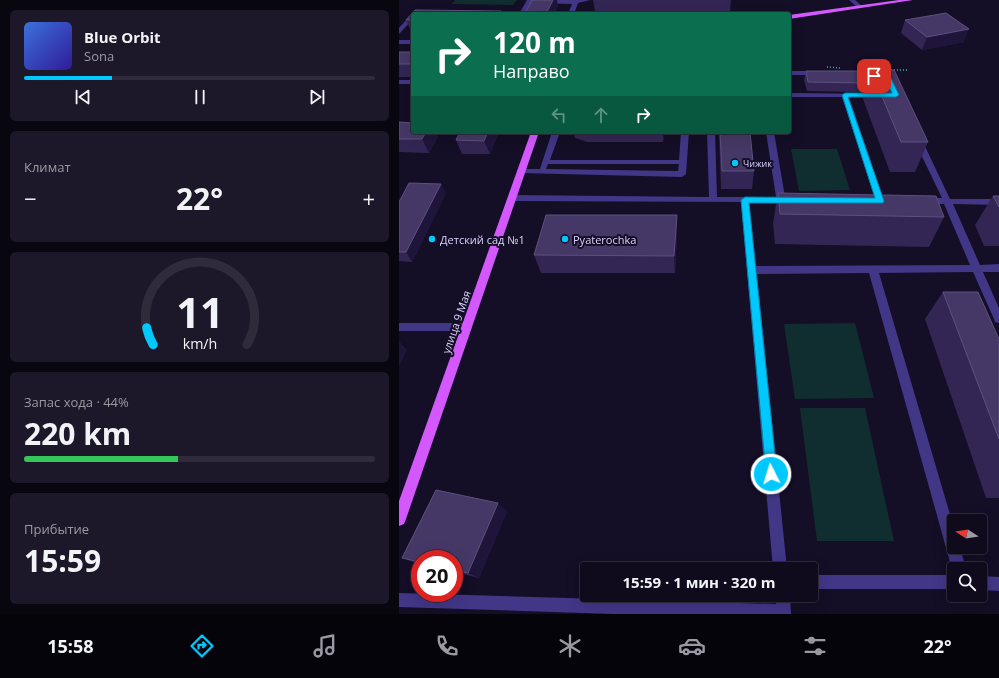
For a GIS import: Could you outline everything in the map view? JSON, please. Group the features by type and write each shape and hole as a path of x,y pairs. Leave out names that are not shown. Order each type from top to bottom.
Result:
{"main road":[{"path":"791,17 910,0"},
{"name":"улица 9 Мая","path":"399,519 534,134"}],"street":[{"path":"523,12 529,1 587,0"},
{"path":"852,0 860,7"},
{"path":"572,12 576,1"},
{"path":"399,20 411,20"},
{"path":"399,32 411,20"},
{"path":"399,42 411,42"},
{"path":"791,73 828,73"},
{"path":"843,73 859,73 889,80 891,85"},
{"path":"399,82 411,82"},
{"path":"791,95 889,95"},
{"path":"845,95 880,201"},
{"path":"913,130 947,201 999,319"},
{"path":"542,172 555,134"},
{"path":"521,171 682,174 685,134"},
{"path":"711,134 713,200"},
{"path":"770,134 781,200"},
{"path":"545,162 683,162"},
{"path":"512,198 796,200"},
{"path":"745,200 779,562"},
{"path":"917,201 999,202"},
{"path":"752,270 999,268"},
{"path":"873,269 957,562"},
{"path":"399,327 467,327"},
{"path":"818,582 947,582"},
{"path":"987,583 999,584"},
{"path":"399,600 784,613 783,602"}],"green space":[{"path":"455,0 517,0 513,5 452,4"},
{"path":"791,149 837,149 850,190 799,191"},
{"path":"855,323 874,398 795,399 784,324"},
{"path":"800,408 865,408 894,541 817,541"}],"building":[{"path":"532,0 553,0 547,12 526,12"},
{"path":"415,10 501,11 500,12 413,12"},
{"path":"946,13 969,29 927,37 905,20"},
{"path":"411,14 411,20 406,20"},
{"path":"399,52 411,52 411,64 399,64"},
{"path":"871,70 894,70 928,142 901,142"},
{"path":"806,71 861,71 865,83 808,82"},
{"path":"399,122 411,123 411,134 425,134 422,139 399,139"},
{"path":"459,134 487,134 484,141 456,140"},
{"path":"720,134 750,134 754,171 722,171"},
{"path":"409,183 441,184 406,252 399,252 399,202"},
{"path":"778,193 936,196 944,217 780,214"},
{"path":"993,196 999,196 999,207"},
{"path":"546,215 677,215 674,256 534,255"},
{"path":"943,292 978,292 999,339 999,439"},
{"path":"436,490 498,503 468,573 463,572 463,550 411,550 411,560 402,558"}],"place":[{"name":"Чижик","path":"735,163"},
{"name":"Детский сад №1","path":"432,239"},
{"name":"Pyaterochka","path":"565,239"}],"route":[{"path":"771,474 745,200 880,201 845,95 896,95 889,80 874,76"}]}
